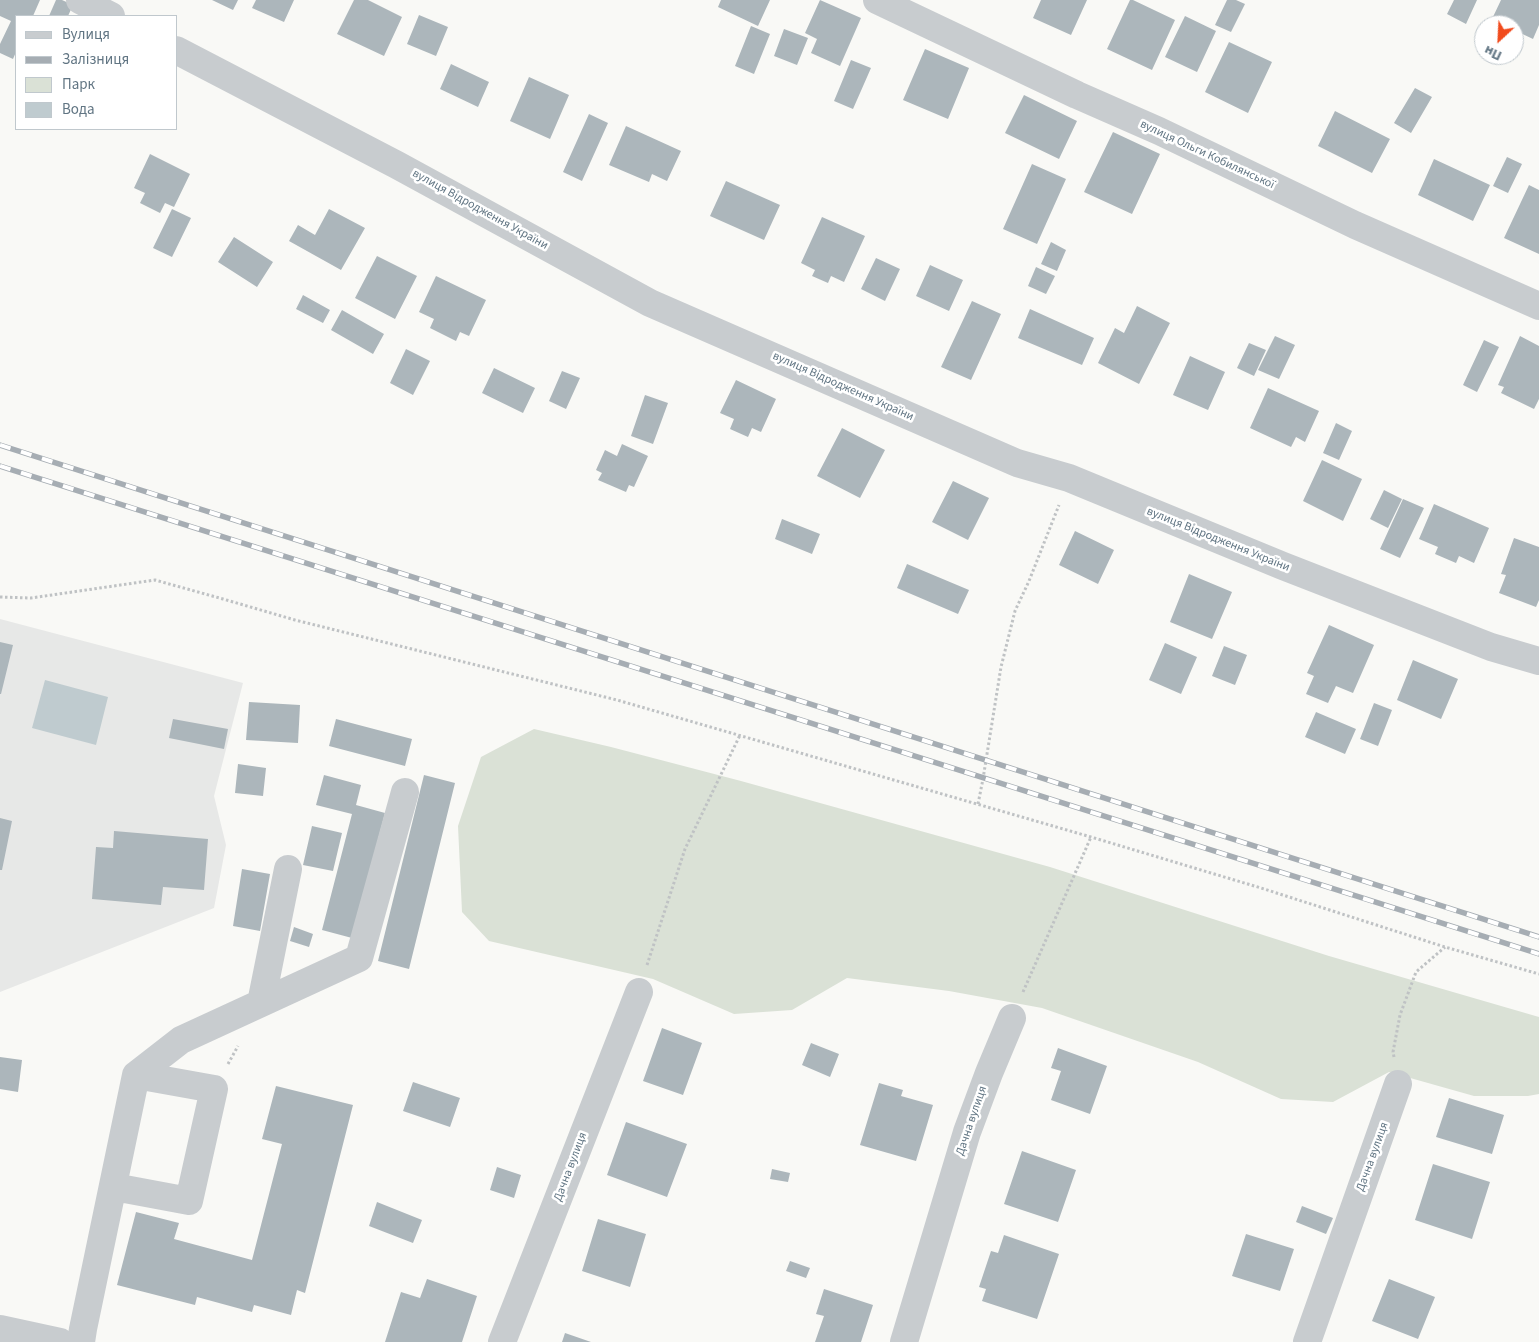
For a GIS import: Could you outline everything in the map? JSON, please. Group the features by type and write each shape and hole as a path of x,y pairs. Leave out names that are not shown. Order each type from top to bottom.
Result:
{"street":[{"path":"80,0 109,15"},
{"name":"вулиця Ольги Кобилянської","path":"877,0 1077,95 1159,131 1354,225 1539,306"},
{"name":"вулиця Відродження України","path":"178,51 397,165 650,303 1017,463 1069,478 1319,580 1491,646 1539,661"},
{"path":"81,1342 136,1075 181,1040 359,958 405,792"},
{"path":"261,1003 288,870"},
{"name":"Дачна вулиця","path":"502,1342 639,992"},
{"name":"Дачна вулиця","path":"904,1342 967,1132 1012,1018"},
{"path":"114,1187 189,1202 214,1089 136,1075"},
{"name":"Дачна вулиця","path":"1307,1342 1398,1084"},
{"path":"0,1329 60,1342"}],"path":[{"path":"978,804 1001,667 1015,611 1029,581 1069,478"},
{"path":"0,597 31,598 155,580 295,620 617,700 740,735 1091,837 1261,888 1445,947 1539,974"},
{"path":"639,992 685,850 740,735"},
{"path":"1012,1018 1091,837"},
{"path":"1398,1084 1393,1052 1400,1015 1416,972 1445,947"}],"shaded area":[{"path":"0,619 243,683 214,796 226,845 214,908 0,992"}],"green space":[{"path":"534,729 741,781 1050,867 1329,956 1539,1017 1539,1094 1528,1096 1474,1096 1389,1072 1333,1102 1281,1099 1198,1062 1042,1008 949,991 847,978 792,1010 734,1014 653,979 489,941 462,912 458,826 481,757"}],"water":[{"path":"45,680 108,697 96,745 32,728"}],"building":[{"path":"0,0 40,0 33,15 15,15 15,54 13,59 0,53 0,44 11,21 0,16"},
{"path":"56,0 62,0 73,5 68,15 49,15"},
{"path":"212,0 238,0 233,10"},
{"path":"256,0 294,0 284,22 252,8"},
{"path":"354,0 368,0 402,17 384,56 337,34"},
{"path":"721,0 770,0 758,26 718,7"},
{"path":"820,0 861,18 840,66 811,53 817,39 805,33"},
{"path":"1041,0 1087,0 1071,35 1033,18"},
{"path":"1130,0 1175,20 1152,70 1107,49"},
{"path":"1227,0 1236,0 1245,4 1231,32 1215,25"},
{"path":"1454,0 1477,0 1466,24 1447,14"},
{"path":"1501,0 1539,0 1539,25 1533,39 1524,35 1524,15 1494,15"},
{"path":"419,15 448,27 436,56 407,44"},
{"path":"1185,16 1216,31 1197,72 1165,57"},
{"path":"751,26 770,34 754,74 735,66"},
{"path":"784,29 808,38 797,65 774,56"},
{"path":"1229,42 1272,62 1248,113 1205,92"},
{"path":"925,49 969,68 948,119 903,100"},
{"path":"851,60 871,68 853,109 834,101"},
{"path":"451,64 489,82 478,107 440,89"},
{"path":"529,77 569,95 550,139 510,121"},
{"path":"1415,88 1432,97 1411,133 1394,123"},
{"path":"1024,95 1077,121 1059,159 1005,133"},
{"path":"1335,111 1390,139 1372,173 1318,146"},
{"path":"589,114 608,123 582,181 563,172"},
{"path":"626,126 681,151 667,181 652,174 649,182 609,165"},
{"path":"1113,132 1160,154 1132,214 1084,192"},
{"path":"150,154 190,174 174,207 165,203 160,213 140,203 145,193 134,188"},
{"path":"1507,157 1522,164 1508,193 1493,186"},
{"path":"1434,159 1490,185 1473,221 1418,195"},
{"path":"1032,164 1066,179 1037,244 1003,229"},
{"path":"726,181 780,205 764,240 710,216"},
{"path":"1529,185 1539,190 1539,254 1504,238"},
{"path":"172,209 191,218 172,257 153,248"},
{"path":"329,209 365,228 341,270 289,241 298,225 315,235"},
{"path":"822,217 865,236 844,282 831,276 828,283 812,276 815,270 801,263"},
{"path":"234,237 273,262 257,287 218,262"},
{"path":"1051,242 1066,250 1057,271 1041,264"},
{"path":"377,256 417,276 395,319 355,298"},
{"path":"876,258 900,269 885,301 861,289"},
{"path":"930,265 963,280 949,311 916,296"},
{"path":"1036,267 1055,276 1046,294 1028,286"},
{"path":"436,276 486,300 469,336 460,332 456,341 430,328 434,319 419,312"},
{"path":"303,295 330,310 323,323 296,309"},
{"path":"972,301 1001,314 971,380 941,367"},
{"path":"1137,306 1170,323 1139,384 1098,363 1115,328 1124,333"},
{"path":"1030,309 1094,338 1082,365 1018,338"},
{"path":"342,310 384,334 373,354 331,330"},
{"path":"1275,336 1295,345 1279,379 1258,370"},
{"path":"1520,336 1539,346 1539,399 1534,409 1501,393 1504,387 1498,385"},
{"path":"1484,340 1499,347 1477,392 1463,385"},
{"path":"1249,343 1266,350 1254,376 1237,368"},
{"path":"406,349 430,361 413,395 390,383"},
{"path":"1190,356 1225,372 1208,410 1173,395"},
{"path":"494,368 535,388 523,413 482,393"},
{"path":"562,371 580,378 566,409 549,401"},
{"path":"736,380 776,399 761,432 752,428 748,437 730,429 734,419 720,413"},
{"path":"1268,388 1319,411 1305,442 1296,437 1291,447 1250,428"},
{"path":"645,395 668,403 653,444 631,436"},
{"path":"1336,423 1352,431 1339,460 1323,453"},
{"path":"842,428 885,450 860,498 817,476"},
{"path":"622,444 648,456 634,487 629,485 626,492 598,480 602,473 596,470 605,450 617,456"},
{"path":"1322,460 1362,479 1343,521 1303,501"},
{"path":"953,481 989,498 968,540 932,522"},
{"path":"1384,490 1402,499 1388,528 1370,519"},
{"path":"1403,499 1424,508 1400,558 1380,549"},
{"path":"1434,504 1489,528 1474,563 1459,556 1456,563 1435,554 1438,547 1419,539"},
{"path":"782,519 820,534 812,554 775,539"},
{"path":"1075,531 1114,550 1098,584 1059,565"},
{"path":"1514,538 1539,547 1539,600 1536,607 1499,593 1506,575 1501,574"},
{"path":"907,564 969,590 958,614 897,588"},
{"path":"1189,574 1232,592 1212,639 1170,622"},
{"path":"1329,625 1374,645 1353,693 1336,686 1328,703 1306,694 1314,676 1307,673"},
{"path":"0,642 13,645 1,694 0,694"},
{"path":"1165,643 1197,657 1181,694 1149,680"},
{"path":"1224,646 1247,655 1235,685 1212,676"},
{"path":"1413,660 1458,679 1441,719 1397,700"},
{"path":"249,702 300,705 298,743 246,740"},
{"path":"1374,703 1392,710 1378,746 1360,739"},
{"path":"1316,712 1356,729 1345,754 1305,737"},
{"path":"173,719 228,729 224,749 169,738"},
{"path":"336,719 412,739 405,766 329,746"},
{"path":"238,764 266,768 263,796 235,793"},
{"path":"324,775 361,785 356,805 385,813 352,938 322,930 352,814 316,805"},
{"path":"424,775 455,783 409,969 378,961"},
{"path":"0,818 12,821 2,870 0,870"},
{"path":"312,826 342,833 333,871 303,865"},
{"path":"114,831 208,839 204,890 163,887 161,905 92,899 96,847 113,848"},
{"path":"242,869 270,874 260,931 233,926"},
{"path":"294,927 313,934 309,947 290,941"},
{"path":"662,1028 702,1043 683,1095 643,1081"},
{"path":"811,1043 839,1054 830,1077 802,1065"},
{"path":"1058,1048 1107,1066 1090,1114 1051,1100 1061,1071 1051,1068"},
{"path":"0,1057 22,1060 18,1092 0,1089"},
{"path":"413,1082 460,1098 450,1127 403,1111"},
{"path":"879,1083 903,1090 901,1096 933,1105 916,1161 860,1145"},
{"path":"276,1086 353,1105 305,1293 297,1290 291,1315 254,1305 252,1312 197,1297 195,1305 117,1285 136,1212 179,1223 174,1239 252,1260 282,1144 262,1139"},
{"path":"1449,1098 1504,1115 1492,1154 1436,1137"},
{"path":"626,1122 687,1144 667,1197 607,1175"},
{"path":"1022,1151 1076,1170 1058,1222 1004,1204"},
{"path":"1433,1164 1490,1182 1472,1239 1415,1220"},
{"path":"497,1167 521,1175 514,1198 490,1190"},
{"path":"772,1169 790,1173 788,1182 770,1179"},
{"path":"377,1202 422,1220 413,1243 369,1226"},
{"path":"1302,1206 1333,1218 1326,1234 1296,1222"},
{"path":"598,1219 646,1234 630,1287 582,1271"},
{"path":"1246,1234 1294,1249 1280,1291 1232,1276"},
{"path":"1004,1235 1059,1254 1037,1319 982,1301 986,1289 979,1287 991,1251 998,1253"},
{"path":"790,1261 810,1268 806,1278 786,1271"},
{"path":"427,1279 477,1296 462,1342 385,1342 401,1292 420,1298"},
{"path":"1389,1279 1435,1297 1418,1339 1372,1321"},
{"path":"824,1289 873,1305 861,1342 815,1342 824,1316 816,1314"},
{"path":"565,1333 591,1342 562,1342"}],"railway":[{"path":"0,445 1539,937"},
{"path":"0,466 1539,954"}]}
